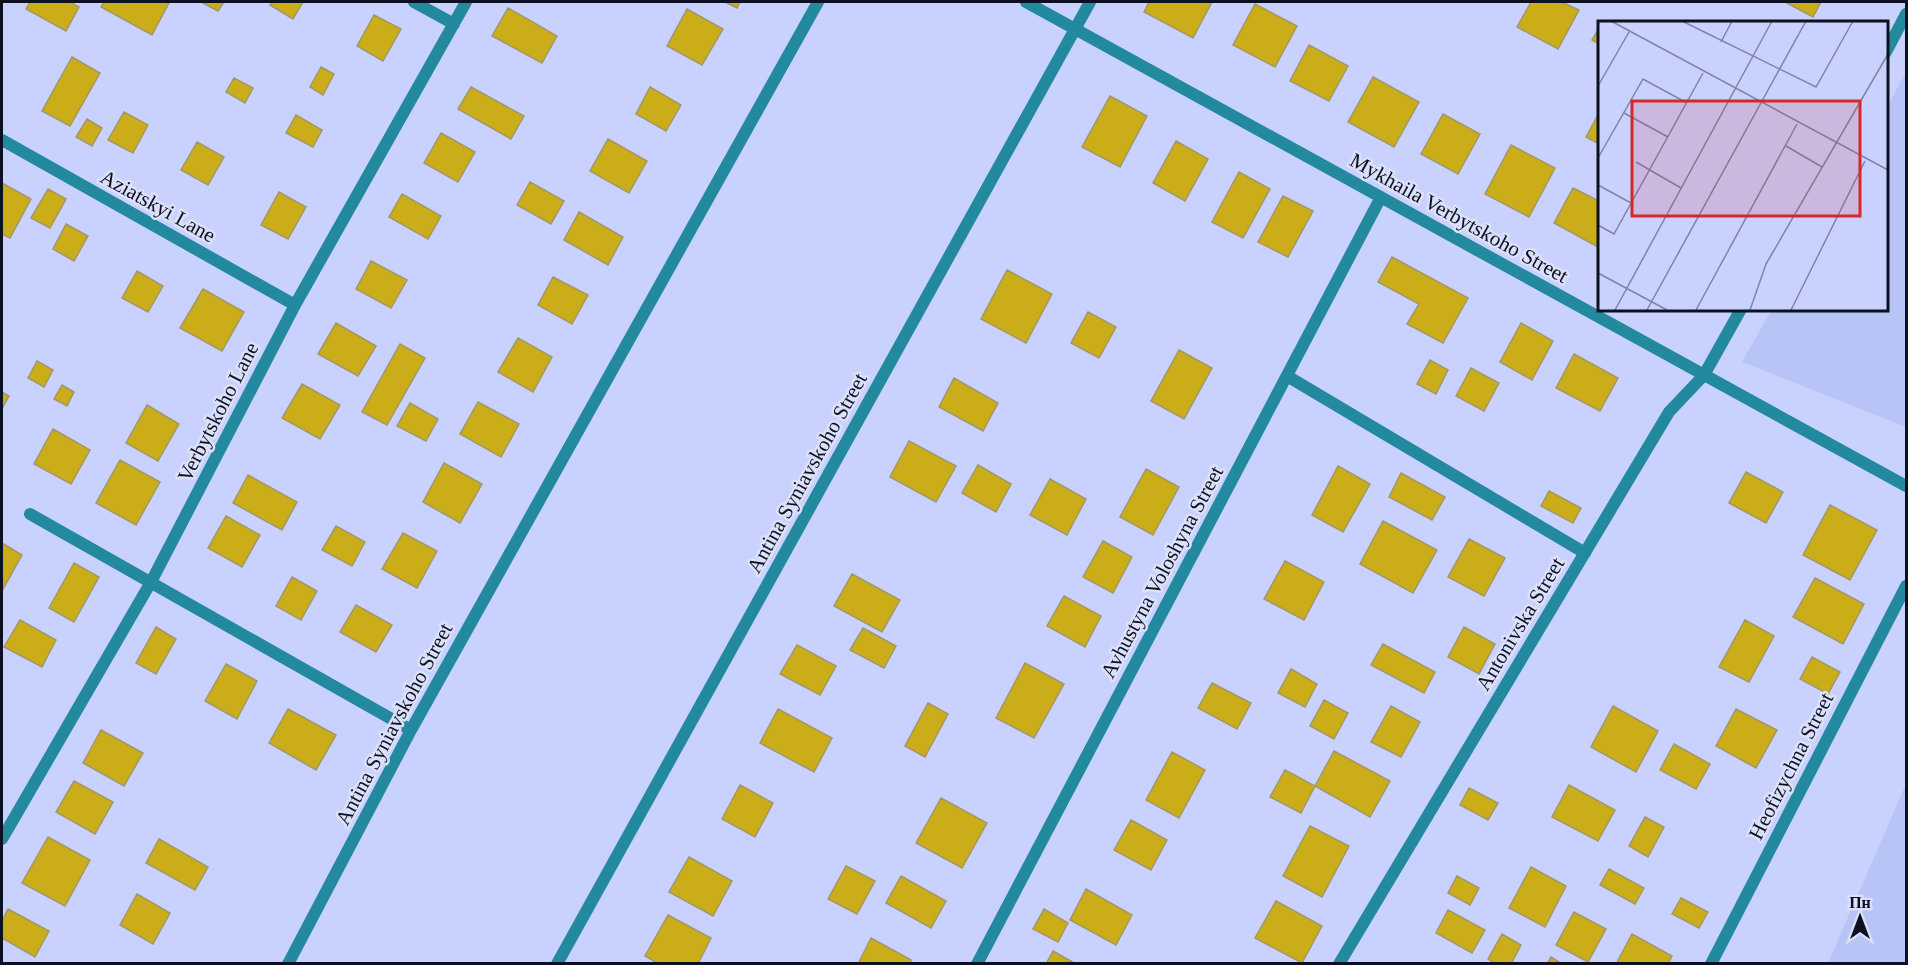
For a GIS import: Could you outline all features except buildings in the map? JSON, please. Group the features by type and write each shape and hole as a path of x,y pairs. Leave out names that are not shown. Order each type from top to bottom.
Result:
{"street":[{"path":"414,2 454,24"},
{"name":"Verbytskoho Lane","path":"2,839 151,582 295,305 466,2"},
{"name":"Antina Syniavskoho Street","path":"288,963 411,730 818,2"},
{"name":"Mykhaila Verbytskoho Street","path":"1026,2 1906,486"},
{"name":"Antina Syniavskoho Street","path":"557,963 1090,2"},
{"path":"1887,50 1906,14"},
{"name":"Aziatskyi Lane","path":"2,140 295,305"},
{"name":"Avhustyna Voloshyna Street","path":"977,963 1381,197"},
{"name":"Antonivska Street","path":"1339,963 1669,412 1704,375 1740,310"},
{"path":"1287,376 1585,553"},
{"path":"30,514 411,730"},
{"name":"Heofizychna Street","path":"1711,963 1906,586"}],"shaded area":[{"path":"1906,72 1906,427 1742,362 1771,310 1887,310 1887,107"},
{"path":"1906,784 1906,963 1828,963"}]}
